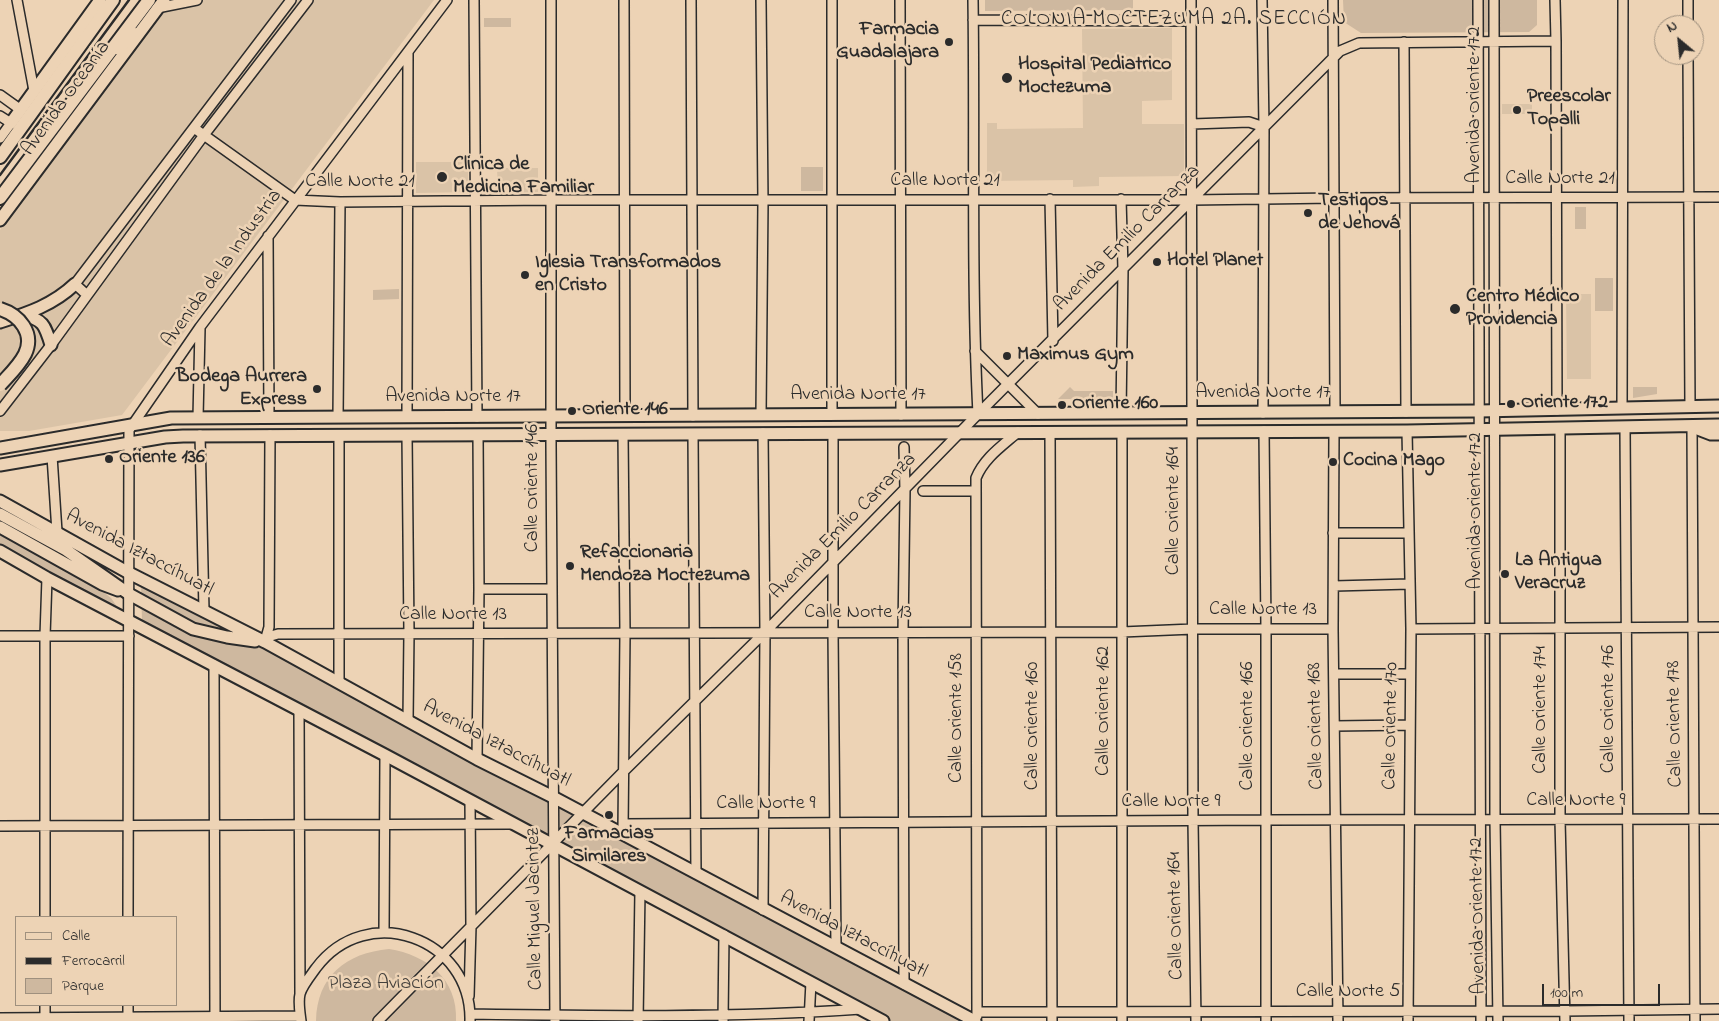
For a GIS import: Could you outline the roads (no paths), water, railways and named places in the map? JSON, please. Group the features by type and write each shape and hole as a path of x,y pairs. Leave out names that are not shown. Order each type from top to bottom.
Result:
{"highway":[{"name":"Avenida Oceanía","path":"0,157 113,0"},
{"name":"Avenida Oceanía","path":"0,198 109,53 157,3"},
{"path":"109,53 138,34"},
{"path":"0,150 14,130 11,123"},
{"path":"0,309 20,319 27,339 26,352 22,360 0,385"}],"main road":[{"name":"Avenida Oceanía","path":"11,123 91,6 100,0"},
{"name":"Avenida Oceanía","path":"0,220 138,34 157,3"},
{"path":"0,322 22,315 56,300 75,284"},
{"path":"22,315 34,317 42,322 51,344"},
{"path":"1690,406 1719,398"},
{"name":"Avenida Norte 17","path":"1,448 171,418 1478,412 1719,406"},
{"name":"Avenida Norte 17","path":"0,465 165,437 200,436 1407,431 1719,425"},
{"path":"1692,426 1711,434 1719,434"},
{"name":"Avenida Iztaccíhuatl","path":"0,502 129,573 265,642 477,758 583,813 623,830 763,910 904,984 976,1018"},
{"path":"0,514 66,550 129,594 193,629 227,637 265,642"},
{"path":"0,527 102,584 129,594"},
{"path":"0,551 47,578 385,755 883,1021"}],"street":[{"path":"17,0 34,91"},
{"path":"157,3 197,0"},
{"path":"87,295 75,284 291,0"},
{"path":"0,411 204,136 308,0"},
{"name":"Avenida de la Industria","path":"128,916 129,430 200,327 447,0"},
{"path":"474,0 477,417"},
{"name":"Calle Oriente 146","path":"550,0 553,797"},
{"path":"624,0 625,416"},
{"path":"691,0 693,416"},
{"path":"761,0 763,201 761,415"},
{"path":"832,0 832,415"},
{"path":"900,0 901,414"},
{"path":"973,0 973,200 975,352 978,414"},
{"name":"Calle Oriente 164","path":"1191,0 1196,1017"},
{"path":"1262,0 1264,127 1263,413"},
{"path":"1333,0 1335,412"},
{"name":"Avenida Oriente 172","path":"1478,0 1478,430 1482,820 1481,1021"},
{"name":"Avenida Oriente 172","path":"1494,0 1495,820 1498,1021"},
{"path":"1555,0 1558,410"},
{"path":"1622,408 1623,0"},
{"path":"1688,0 1688,15"},
{"path":"973,20 1191,21"},
{"name":"Avenida Emilio Carranza","path":"378,1021 1334,57 1348,46 1359,42 1556,41"},
{"path":"1404,42 1406,412"},
{"path":"407,416 408,53"},
{"path":"1688,65 1690,406"},
{"path":"0,95 21,110"},
{"path":"0,116 11,123"},
{"path":"1192,124 1249,122 1264,127"},
{"name":"Avenida Oceanía","path":"0,138 11,123"},
{"name":"Calle Norte 21","path":"194,128 295,200 407,202 476,200 1192,200 1264,198 1719,197"},
{"path":"1050,199 1052,341"},
{"path":"1121,199 1123,269 1121,413"},
{"path":"338,417 340,202"},
{"path":"268,236 269,417"},
{"path":"198,418 200,327"},
{"path":"975,352 1038,414"},
{"name":"Calle Oriente 178","path":"1692,426 1695,1021"},
{"name":"Calle Oriente 176","path":"1625,428 1628,628 1629,1021"},
{"name":"Calle Oriente 174","path":"1560,429 1560,820 1565,1016"},
{"name":"Calle Oriente 166","path":"1264,431 1266,1016"},
{"name":"Calle Oriente 168","path":"1334,431 1333,629 1338,1021"},
{"name":"Calle Oriente 170","path":"1407,431 1411,629 1408,821 1408,1021"},
{"name":"Calle Oriente 158","path":"976,1018 975,491 976,478 980,467 1018,432"},
{"name":"Calle Oriente 160","path":"1050,432 1052,1017"},
{"name":"Calle Oriente 162","path":"1122,432 1122,1017"},
{"path":"763,433 765,632 763,910"},
{"path":"833,433 836,948"},
{"path":"623,830 626,633 624,434"},
{"path":"693,434 696,873"},
{"path":"265,642 269,627 270,435"},
{"path":"339,435 339,683"},
{"path":"408,435 410,633 408,720"},
{"path":"477,758 478,435"},
{"path":"200,436 204,611"},
{"path":"904,448 904,984"},
{"path":"52,456 57,532"},
{"path":"923,491 975,491"},
{"path":"1333,533 1408,533"},
{"path":"45,916 45,636 47,578"},
{"path":"1334,586 1410,584"},
{"path":"479,589 552,589"},
{"path":"1411,629 1719,627"},
{"name":"Calle Norte 13","path":"265,642 271,636 278,634 1122,632 1193,629 1333,629"},
{"path":"0,636 129,636"},
{"path":"214,665 215,1019"},
{"path":"1334,674 1410,674"},
{"path":"0,1018 300,1018 299,710"},
{"path":"1335,726 1409,725"},
{"path":"384,932 385,755"},
{"name":"Calle Miguel Jacintez","path":"553,797 555,1018"},
{"path":"470,801 470,1018 809,1017 861,1009"},
{"name":"Calle Norte 9","path":"623,830 696,823 1719,819"},
{"path":"0,826 513,824"},
{"path":"638,1018 640,891"},
{"path":"300,994 325,956 343,942 363,934 384,932 416,939 442,955 458,975 469,999"},
{"path":"723,1018 724,935"},
{"path":"809,1017 811,982"},
{"path":"45,1006 45,1019"},
{"path":"128,1006 128,1019"},
{"name":"Calle Norte 5","path":"976,1018 1266,1016 1338,1011 1408,1010 1498,1011 1565,1016 1629,1010 1719,1010"}],"railway":[{"path":"0,175 129,0"}],"place":[{"name":"Farmacia Guadalajara","path":"949,42"},
{"name":"Hospital Pediatrico Moctezuma","path":"1007,78"},
{"name":"Preescolar Topalli","path":"1517,110"},
{"name":"Clinica de Medicina Familiar","path":"442,177"},
{"name":"Testigos de Jehová","path":"1308,213"},
{"name":"Hotel Planet","path":"1157,262"},
{"name":"Iglesia Transformados en Cristo","path":"525,275"},
{"name":"Centro Médico Providencia","path":"1455,309"},
{"name":"Maximus Gym","path":"1007,356"},
{"name":"Bodega Aurrera Express","path":"317,389"},
{"name":"Oriente 172","path":"1511,404"},
{"name":"Oriente 160","path":"1062,405"},
{"name":"Oriente 146","path":"572,411"},
{"name":"Oriente 136","path":"109,459"},
{"name":"Cocina Mago","path":"1333,462"},
{"name":"Refaccionaria Mendoza Moctezuma","path":"570,566"},
{"name":"La Antigua Veracruz","path":"1505,574"},
{"name":"Farmacias Similares","path":"609,815"}],"district":[{"name":"COLONIA MOCTEZUMA 2A. SECCIÓN","path":"1174,21"}],"park label":[{"name":"Plaza Aviación","path":"386,985"}]}
